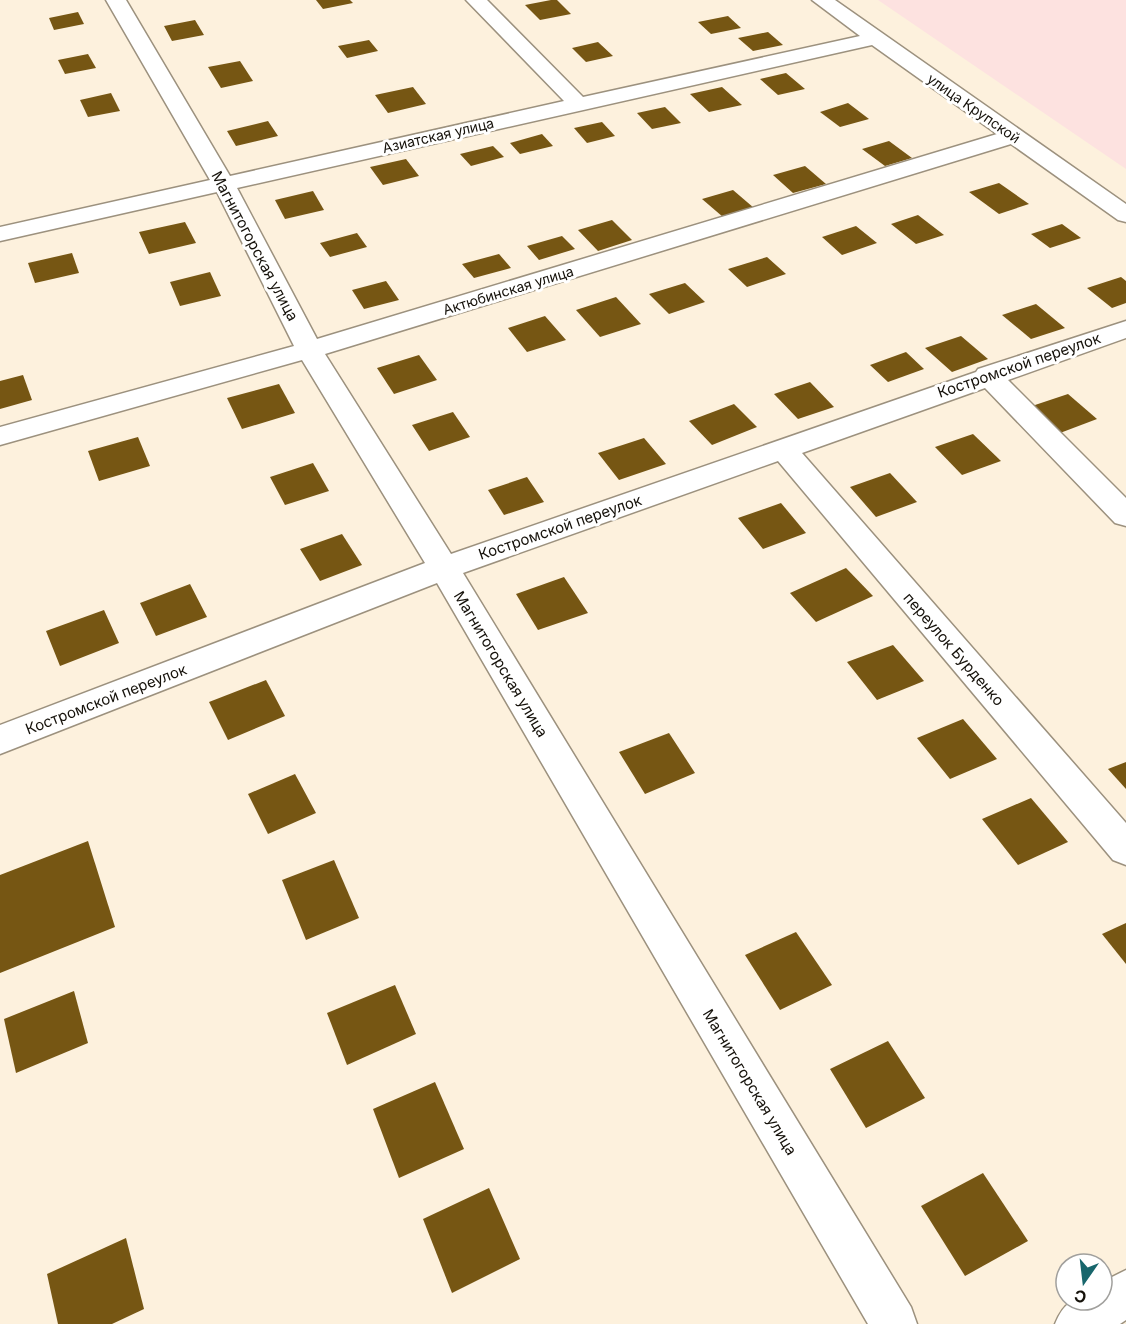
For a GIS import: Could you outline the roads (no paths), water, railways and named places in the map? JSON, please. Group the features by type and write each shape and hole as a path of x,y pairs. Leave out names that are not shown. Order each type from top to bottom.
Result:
{"street":[{"name":"Магнитогорская улица","path":"116,0 224,184 309,350 444,568 894,1324"},
{"path":"476,0 578,104"},
{"name":"улица Крупской","path":"822,0 1126,215"},
{"name":"Азиатская улица","path":"0,234 876,38"},
{"name":"Актюбинская улица","path":"0,436 309,350 1014,136"},
{"name":"Костромской переулок","path":"0,740 444,568 988,375 1126,329"},
{"path":"988,375 1126,516"},
{"name":"переулок Бурденко","path":"782,448 1126,849"},
{"path":"1078,1324 1126,1293"}]}
